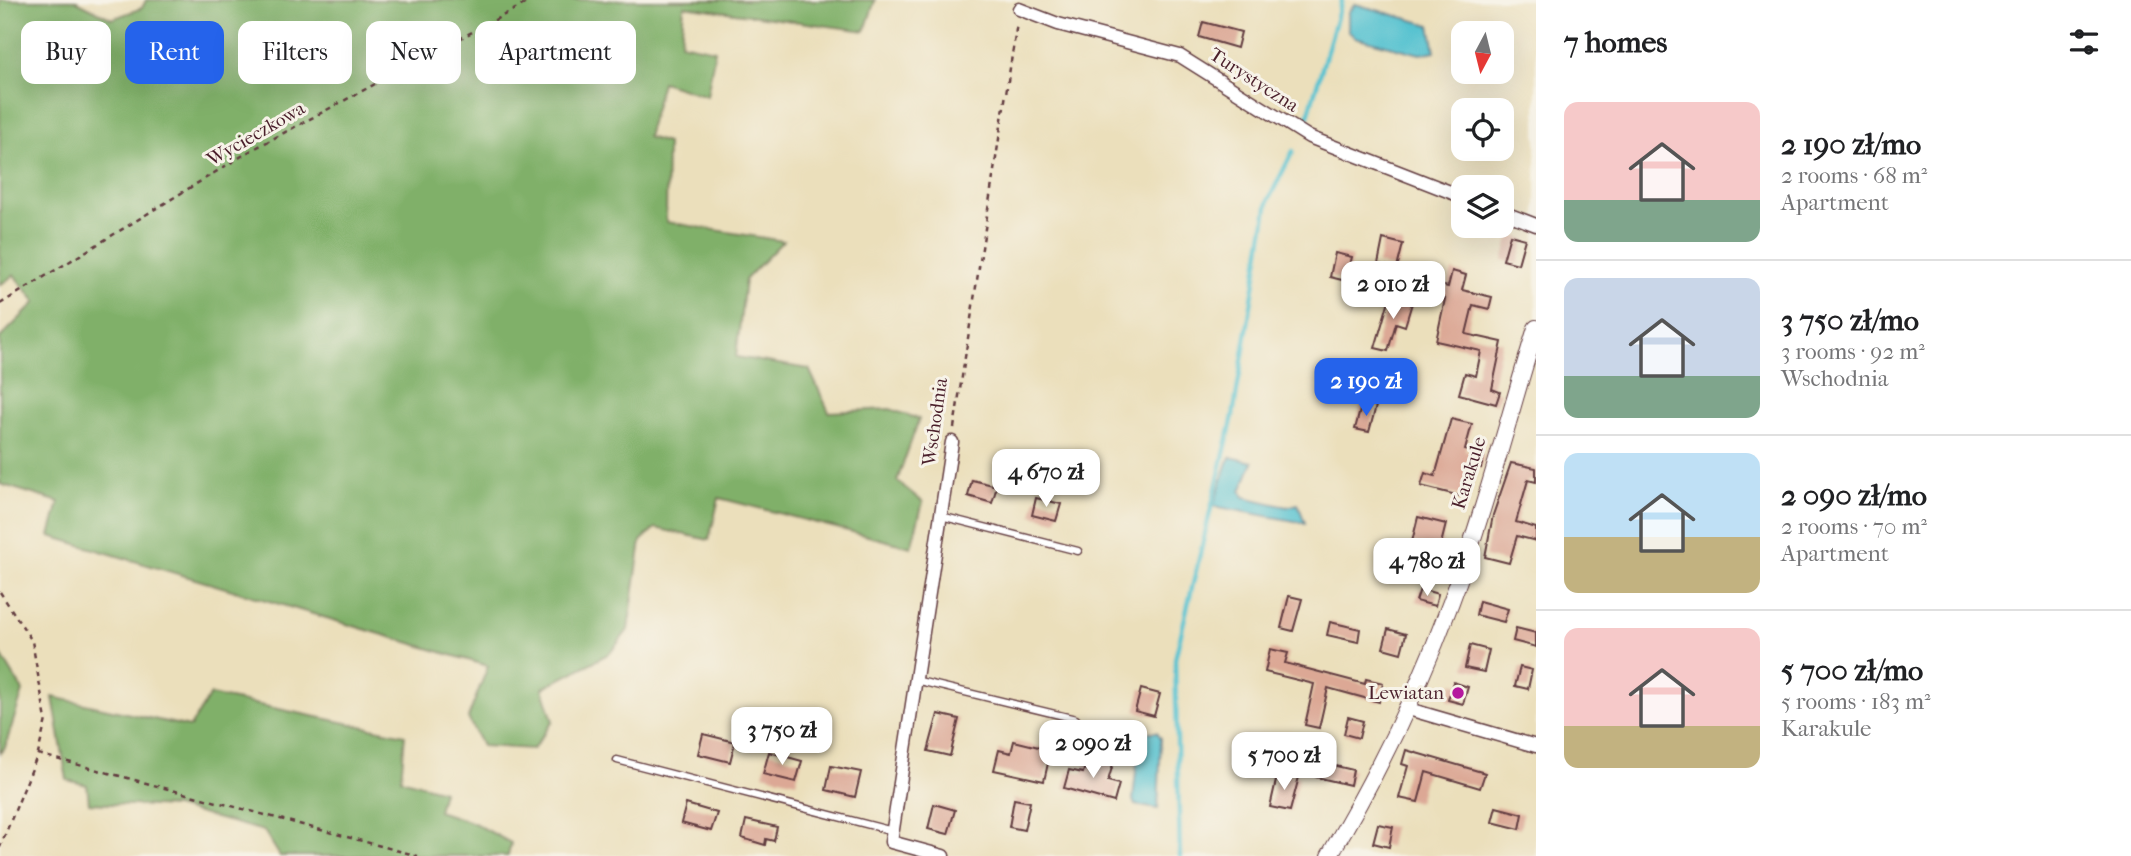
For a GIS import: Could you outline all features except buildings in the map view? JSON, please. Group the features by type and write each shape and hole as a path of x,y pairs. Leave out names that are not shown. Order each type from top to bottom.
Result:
{"street":[{"name":"Turystyczna","path":"1019,9 1058,24 1180,56 1309,137 1451,192"},
{"path":"1514,217 1536,225"},
{"name":"Karakule","path":"1329,856 1351,819 1405,708 1451,602 1536,328"},
{"name":"Wschodnia","path":"892,837 952,442"},
{"path":"1405,708 1536,746"},
{"path":"892,837 943,856"}],"lane":[{"path":"940,516 1078,551"},
{"path":"915,680 1076,719"},
{"path":"617,760 892,837"}],"path":[{"name":"Wycieczkowa","path":"0,304 250,151 532,0"},
{"name":"Wschodnia","path":"952,442 1019,9"},
{"path":"0,592 32,641 46,720 38,754 0,847"},
{"path":"38,754 418,856"}],"green space":[{"path":"0,0 75,0 112,19 142,8 146,0 875,0 865,31 684,6 681,43 715,50 707,96 662,82 647,137 667,143 666,222 783,241 745,280 736,357 809,369 829,412 890,409 919,419 897,481 923,502 911,547 719,498 709,540 655,528 641,541 628,630 610,653 543,688 553,721 533,749 482,746 468,718 488,666 50,536 59,502 0,484 0,338 36,302 14,275 0,285"},
{"path":"0,653 23,691 5,747 0,753"},
{"path":"210,695 405,735 401,779 443,791 438,811 474,823 511,843 508,856 280,856 264,831 175,807 89,803 87,785 67,780 53,697 190,727"}],"water":[{"path":"1355,4 1430,25 1435,51 1420,54 1355,37 1348,31 1348,12"},
{"path":"1230,457 1253,462 1241,491 1244,497 1287,507 1298,504 1305,523 1213,506"},
{"path":"1140,732 1157,732 1161,738 1158,809 1135,805 1133,800"}],"waterway":[{"path":"1307,119 1342,0"},
{"path":"1180,856 1175,659 1233,416 1268,201 1293,151"}],"place":[{"name":"Lewiatan","path":"1458,693"}]}
